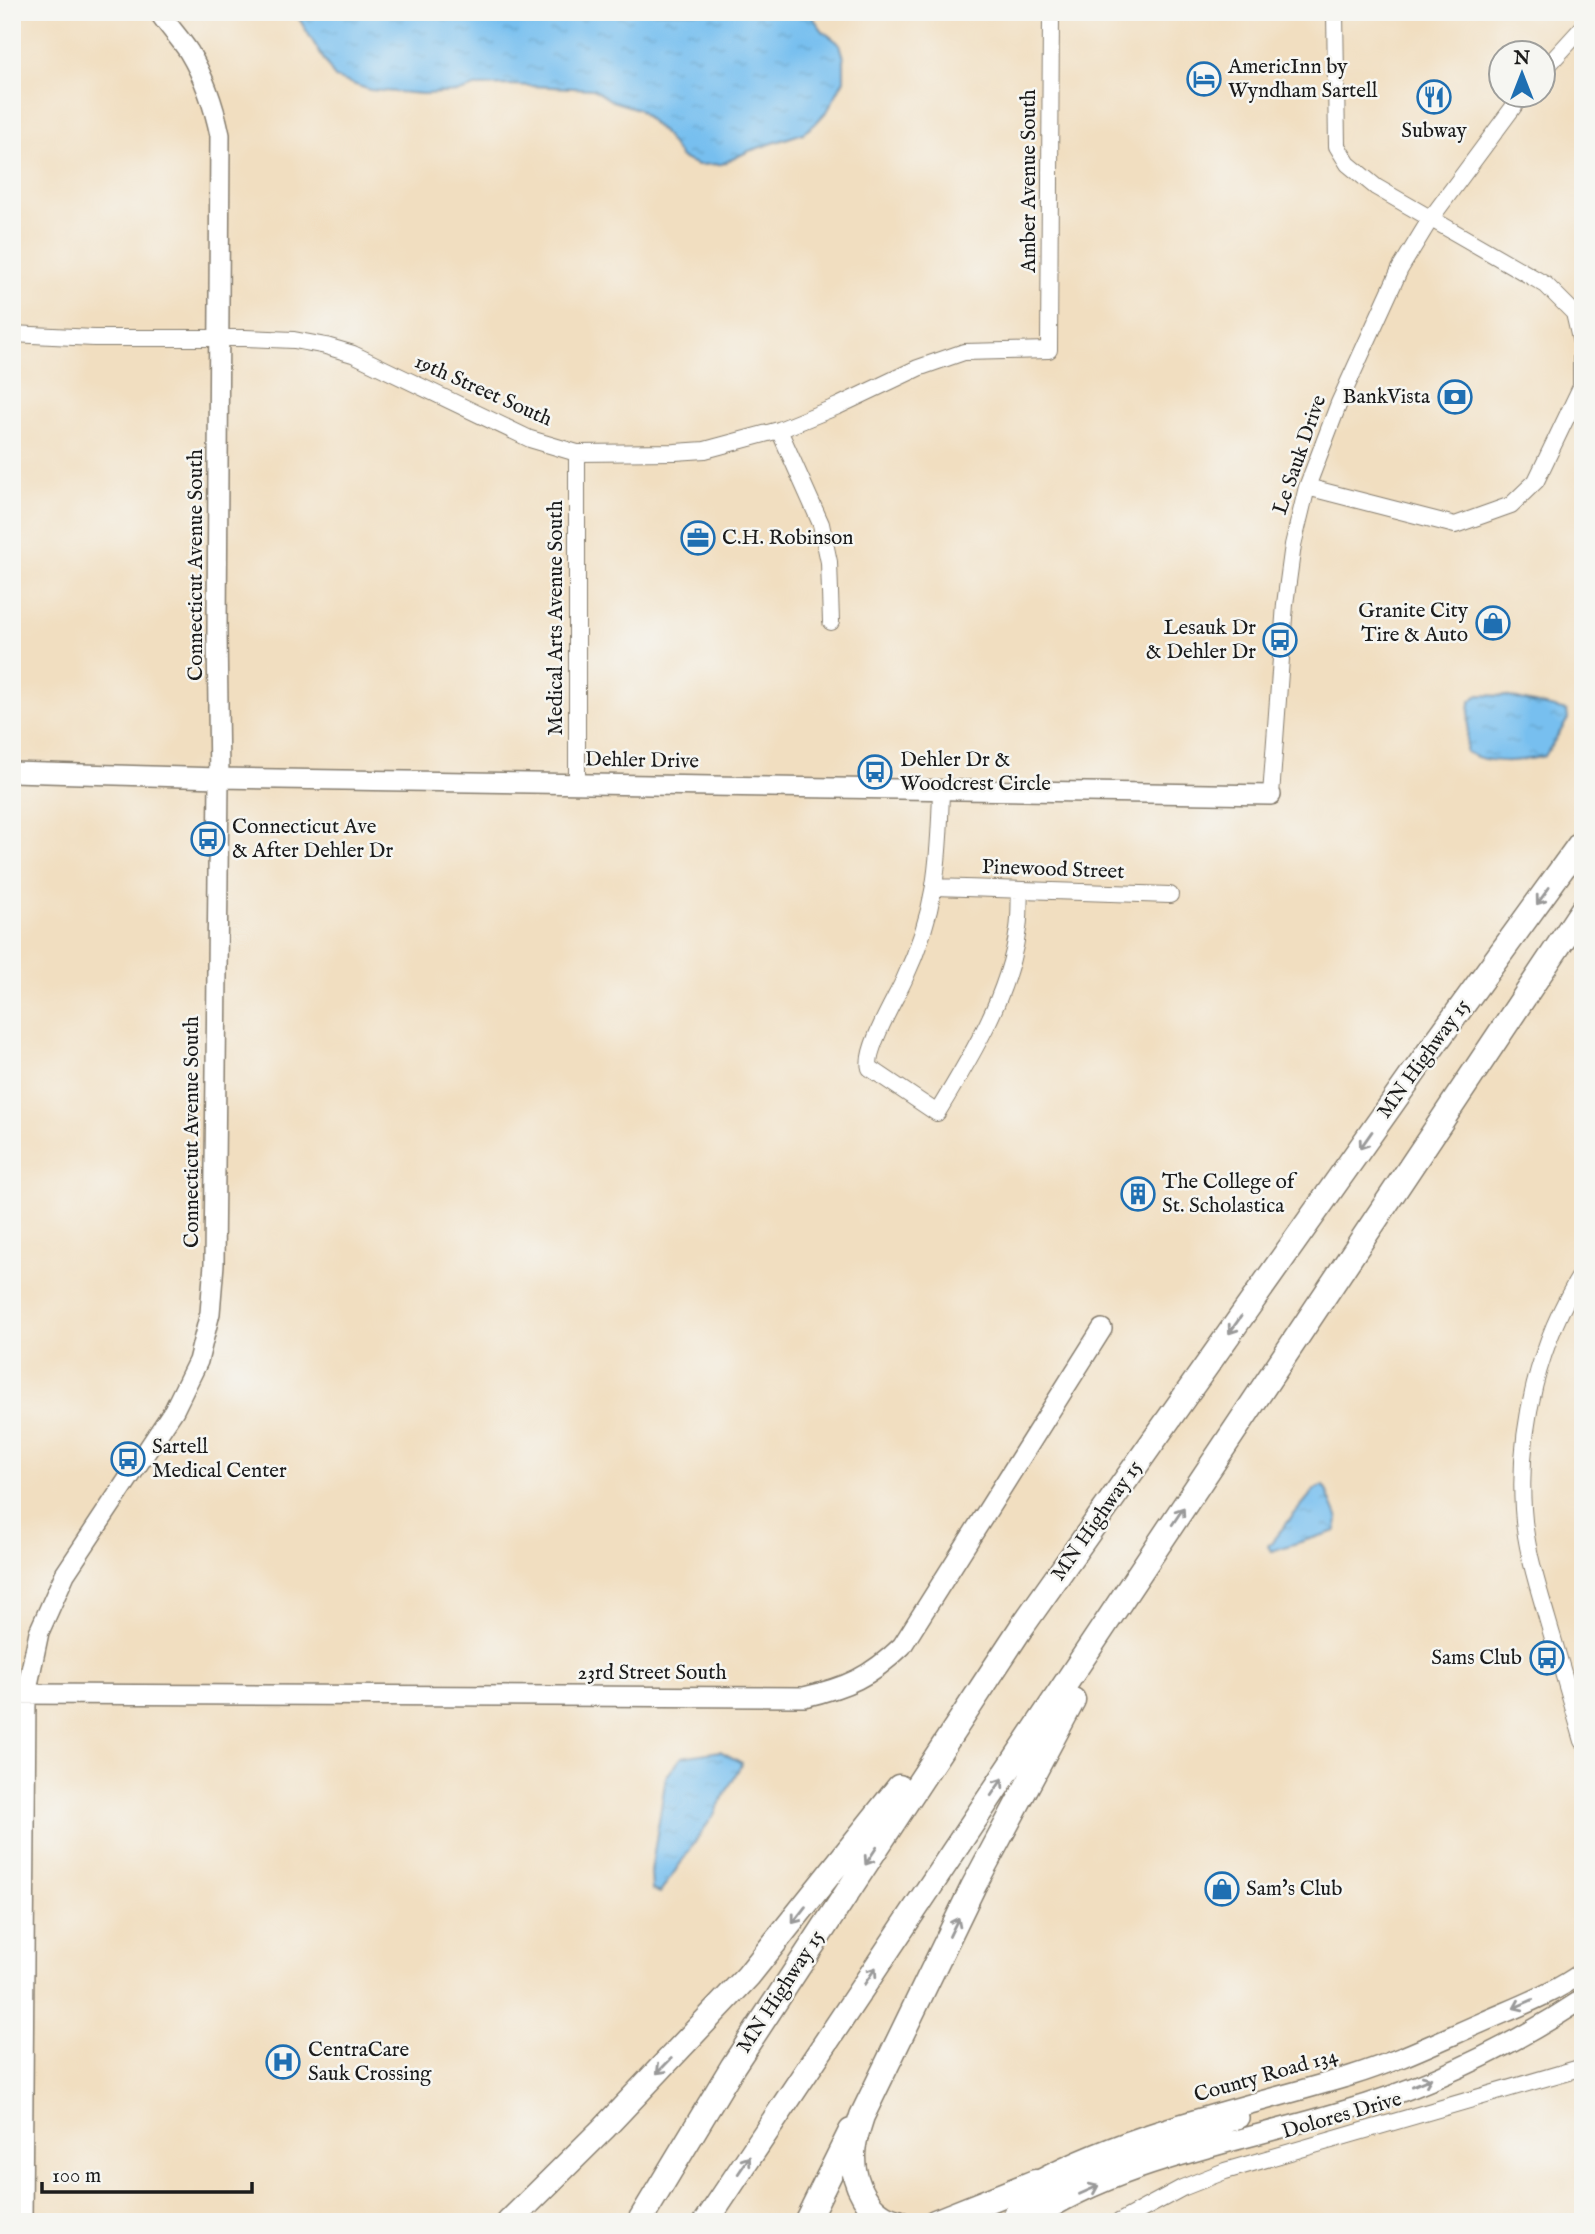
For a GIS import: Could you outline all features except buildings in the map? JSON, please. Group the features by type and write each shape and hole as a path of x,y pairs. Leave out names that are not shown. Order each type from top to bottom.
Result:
{"highway":[{"name":"MN Highway 15","path":"639,2222 733,2066 1021,1629 1415,1071 1583,840"},
{"path":"706,2222 1583,909"},
{"path":"898,2222 890,2220 869,2204 857,2182 853,2155 862,2116 1016,1803 1154,1552"},
{"path":"509,2222 604,2128 748,1976 936,1741 1021,1629"},
{"path":"806,2222 893,2054"},
{"path":"934,2222 1035,2182"}],"street":[{"name":"Connecticut Avenue South","path":"22,2222 19,1694 39,1632 61,1584 174,1410 198,1361 210,1313 215,1237 220,135 204,81 188,51 159,12"},
{"name":"Amber Avenue South","path":"1049,350 1051,12"},
{"path":"1307,487 1455,525 1470,520 1511,505 1536,481 1581,387 1581,343 1574,313 1546,285 1376,187 1348,164 1337,146 1335,12"},
{"path":"1556,57 1583,27"},
{"name":"Le Sauk Drive","path":"1271,795 1285,604 1293,545 1307,487 1339,403 1400,269 1431,218 1513,108"},
{"name":"19th Street South","path":"12,334 94,338 294,340 326,346 353,354 530,439 577,453 705,450 779,430 838,406 918,368 964,352 1049,350"},
{"path":"779,430 821,524 829,562 831,622"},
{"name":"Medical Arts Avenue South","path":"577,453 577,783"},
{"name":"Dehler Drive","path":"12,772 219,778 1271,795"},
{"path":"941,791 935,887 921,939 873,1044 868,1063 870,1068 937,1113 969,1059 999,994 1018,930 1020,891"},
{"name":"Pinewood Street","path":"935,887 1170,895"},
{"path":"1583,1271 1570,1292 1549,1339 1531,1392 1523,1511 1533,1568 1583,1741"},
{"name":"23rd Street South","path":"19,1694 804,1697 830,1691 854,1682 880,1667 902,1646 1102,1329"},
{"name":"County Road 134","path":"961,2222 1083,2158 1138,2137 1352,2075 1415,2052 1551,1992 1583,1972"},
{"path":"1029,2222 1065,2201 1137,2171 1346,2111 1391,2095 1538,2028 1583,1999"},
{"name":"Dolores Drive","path":"1119,2222 1182,2188 1225,2171 1583,2067"},
{"path":"1009,2222 1017,2208 1068,2180 1144,2151 1203,2133 1307,2088"}],"water":[{"path":"295,12 809,12 823,31 840,44 844,58 844,80 828,110 803,133 749,151 722,164 698,165 681,158 665,135 638,109 612,101 593,89 510,85 478,86 459,92 423,94 370,90 335,78"},
{"path":"1478,695 1505,696 1567,711 1568,719 1545,756 1515,761 1484,759 1466,752 1470,702"},
{"path":"1324,1485 1338,1519 1336,1531 1271,1551 1268,1546 1315,1489"},
{"path":"720,1751 742,1763 713,1816 660,1893 652,1890 651,1871 666,1777 682,1757"}],"place":[{"name":"AmericInn by Wyndham Sartell","path":"1204,79"},
{"name":"Subway","path":"1434,97"},
{"name":"BankVista","path":"1455,397"},
{"name":"C.H. Robinson","path":"698,538"},
{"name":"Granite City Tire & Auto","path":"1493,623"},
{"name":"Lesauk Dr & Dehler Dr","path":"1280,640"},
{"name":"Dehler Dr & Woodcrest Circle","path":"875,772"},
{"name":"Connecticut Ave & After Dehler Dr","path":"208,839"},
{"name":"The College of St. Scholastica","path":"1138,1194"},
{"name":"Sartell Medical Center","path":"128,1459"},
{"name":"Sams Club","path":"1547,1658"},
{"name":"Sam's Club","path":"1222,1889"},
{"name":"CentraCare Sauk Crossing","path":"283,2062"}]}
